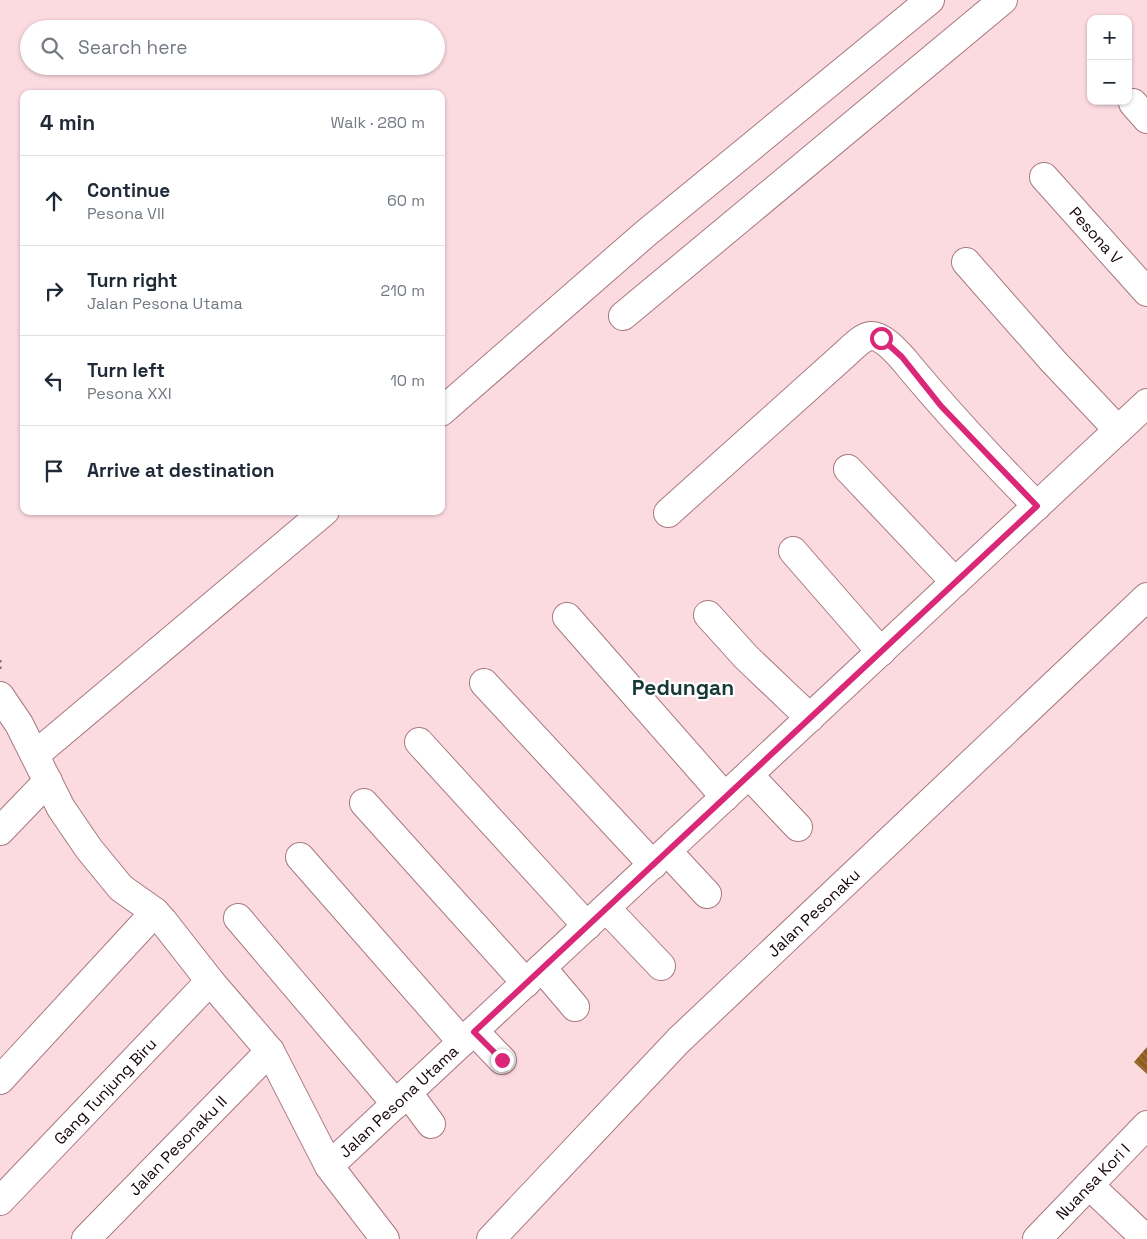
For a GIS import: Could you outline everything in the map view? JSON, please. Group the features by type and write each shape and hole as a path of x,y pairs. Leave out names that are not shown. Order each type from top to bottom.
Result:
{"street":[{"path":"445,409 645,234 930,0"},
{"path":"623,316 1003,0"},
{"name":"Pesona V","path":"1044,177 1147,292"},
{"path":"966,262 1053,361 1118,430"},
{"path":"668,513 843,356 862,340 871,336 881,338 902,357 941,406 1037,506"},
{"name":"Jalan Pesona Utama","path":"330,1166 1147,403"},
{"path":"848,469 955,582"},
{"path":"35,756 320,515"},
{"path":"793,551 880,652"},
{"name":"Jalan Pesonaku","path":"491,1239 680,1040 1147,597"},
{"path":"708,615 746,657 810,718"},
{"path":"567,617 725,797"},
{"path":"484,683 660,858 707,894"},
{"path":"0,696 19,724 62,808 101,865 121,888 155,912 210,981 270,1051 330,1166 385,1239"},
{"path":"418,742 597,917 661,966"},
{"path":"749,775 798,827"},
{"path":"0,831 48,781"},
{"path":"364,803 534,975 575,1007"},
{"path":"300,857 468,1037 502,1060"},
{"path":"0,1080 155,912"},
{"path":"238,918 402,1098 430,1124"},
{"name":"Gang Tunjung Biru","path":"0,1201 210,981"},
{"name":"Jalan Pesonaku II","path":"86,1239 270,1051"},
{"name":"Nuansa Kori I","path":"1037,1239 1147,1124"},
{"path":"1089,1185 1146,1239"}],"building":[{"path":"1147,1047 1147,1074 1134,1062"}],"district":[{"name":"Pedungan","path":"683,688"}],"route":[{"path":"502,1060 474,1032 1037,506 941,406 902,357 881,338"}]}
